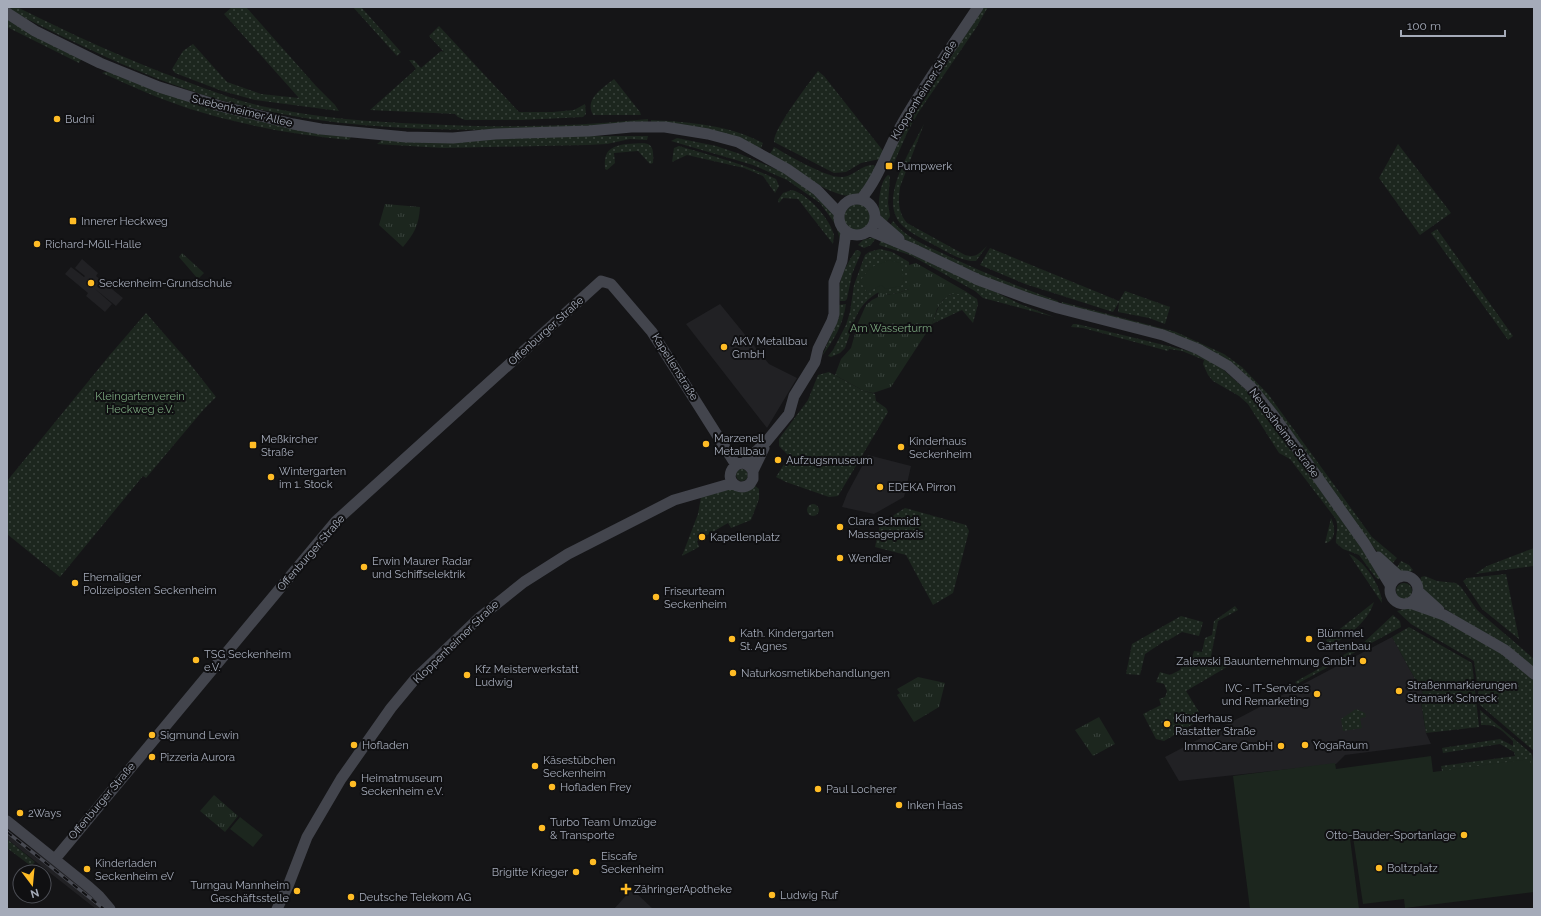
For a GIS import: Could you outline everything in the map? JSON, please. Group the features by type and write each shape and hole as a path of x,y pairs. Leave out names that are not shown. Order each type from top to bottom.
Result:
{"main road":[{"name":"Kloppenheimer Straße","path":"872,206 877,177 891,142 978,7"},
{"name":"Suebenheimer Allee","path":"7,13 35,31 100,63 159,87 220,106 293,124 365,134 453,138 495,134 589,131 631,127 694,131 738,142 787,169 817,190 839,213"},
{"name":"Kloppenheimer Straße","path":"860,199 877,177"},
{"name":"Suebenheimer Allee","path":"817,190 847,202"},
{"path":"860,199 872,206 876,218 870,231 859,236 854,236 846,232 840,223 839,213 844,204 847,202 860,199"},
{"name":"Neuostheimer Straße","path":"876,218 911,248"},
{"name":"Neuostheimer Straße","path":"870,231 911,248 1030,306 1128,334 1183,343 1228,366 1251,388 1274,416 1365,544 1390,585 1390,591 1394,600 1402,604 1410,602 1444,614"},
{"name":"Kloppenheimer Straße","path":"842,261 846,232"},
{"name":"Kloppenheimer Straße","path":"740,464 766,442 789,414 794,396 815,362 818,349 832,321 834,314 833,290 835,278 842,261 859,236"},
{"name":"Kapellenstraße","path":"601,281 611,284 652,332 740,464"},
{"name":"Offenburger Straße","path":"55,859 336,522 601,281"},
{"name":"Kloppenheimer Straße","path":"277,909 288,886 307,837 341,779 391,708 415,679 442,653 501,599 552,564 674,500 734,483 740,487 750,484 753,479 753,471 766,442"},
{"path":"734,483 730,474 733,467 740,464 751,467 753,471"},
{"name":"Neuostheimer Straße","path":"1365,544 1400,577 1404,576 1412,579 1415,582 1418,591 1444,614 1505,650 1534,674"},
{"path":"1390,585 1400,577"},
{"path":"1410,602 1414,600 1418,591"},
{"path":"7,821 99,896 110,909"}],"shaded area":[{"name":"Seckenheim-Grundschule","path":"82,259 98,273 96,276 123,298 116,306 94,288 112,304 105,312 86,296 88,293 65,274 71,267 84,277 85,276 75,268"},
{"path":"720,304 769,364 797,378 767,428 686,324"},
{"path":"868,455 911,466 904,497 874,514 842,507 847,494"},
{"path":"1392,637 1426,699 1421,702 1426,733 1431,744 1345,755 1336,764 1179,781 1165,757"},
{"path":"7,830 80,885 103,909 96,909 52,874 52,864 39,864 7,839"},
{"path":"632,889 653,909 614,909"}],"green space":[{"path":"7,7 17,7 98,46 182,80 244,102 286,111 366,121 454,125 565,125 648,119 648,124 543,129 439,129 386,127 334,122 283,114 231,103 173,85 117,62 61,36 7,9"},
{"path":"232,7 246,7 339,111 255,100 222,91 175,73 172,69 183,51 193,44 227,82 261,94 299,98 224,14"},
{"path":"353,7 361,7 401,52 397,56"},
{"path":"984,7 988,7 976,28 918,113 908,131 893,165 890,164 889,160 914,113"},
{"path":"7,19 82,58 79,63 7,27"},
{"path":"439,26 519,112 553,112 574,110 585,104 586,114 583,117 522,120 465,120 455,114 370,110 416,69 409,60 414,60 421,68 441,51 444,52 429,36"},
{"path":"108,71 154,88 352,136 349,140 309,135 249,125 209,115 168,101 102,73"},
{"path":"818,71 824,76 884,152 880,159 861,163 846,172 834,173 774,142 775,136 785,117"},
{"path":"614,79 641,115 593,115 591,104 593,99 600,90"},
{"path":"651,120 694,123 723,128 763,143 761,148 651,124"},
{"path":"924,124 900,187 900,210 907,223 965,255 975,256 987,246 976,261 965,260 954,256 916,236 900,223 894,212 893,200 899,174"},
{"path":"648,136 647,140 630,139 607,144 587,145 443,148 377,144 382,140"},
{"path":"677,138 716,146 740,154 788,174 808,187 835,213 842,235 840,240 836,225 820,203 787,180 753,165 671,141"},
{"path":"644,143 651,146 653,163 650,164 638,151 614,153 615,163 607,170 605,169 605,158 608,151 626,144"},
{"path":"1398,144 1451,213 1420,235 1379,178"},
{"path":"679,146 752,169 776,179 779,186 775,193 763,176 744,168 687,155 672,162 674,148"},
{"path":"774,147 808,166 836,177 851,175 870,165 874,165 876,169 868,184 862,191 855,195 847,196 836,193 812,181 770,154"},
{"path":"888,175 890,176 888,203 890,216 886,223 880,215 879,200 881,187"},
{"path":"792,190 805,196 818,208 832,229 834,235 833,244 798,199 783,198 779,203 778,200 783,193"},
{"path":"385,204 420,207 415,229 403,247 379,225"},
{"path":"858,204 868,208 872,218 868,228 858,232 848,228 844,218 848,208"},
{"path":"893,221 910,237 923,244 986,273 1058,301 1058,305 1000,285 910,243 889,227"},
{"path":"1437,229 1513,336 1508,340 1431,233"},
{"path":"876,238 871,245 864,248 858,245 863,240"},
{"path":"881,240 1020,304 1054,317 983,298 975,291 910,255 879,245"},
{"path":"990,248 1119,301 1125,291 1170,307 1165,324 1149,318 1118,312 1119,302 1113,312 1025,284 980,265"},
{"path":"880,249 892,252 909,262 909,289 898,293 885,295 889,260 886,262 879,292 871,297 860,309 856,316 845,348 840,353 831,357 828,356 833,350 846,325 850,312 854,285 865,255 869,252"},
{"path":"856,250 860,251 861,253 852,274 847,299 845,301 840,301 839,287 841,280 845,268"},
{"path":"182,253 204,273 198,279 179,257"},
{"name":"Am Wasserturm","path":"889,260 900,263 904,280 901,286 885,289 886,295 909,289 909,265 916,263 965,291 960,294 951,294 943,300 937,309 932,324 891,387 873,393 864,391 835,375 841,359 851,348 858,323 866,305 878,297 879,287 867,292 860,281 870,268"},
{"path":"889,260 900,263 904,280 901,286 885,289 882,285 867,292 860,281 870,268"},
{"path":"965,291 977,299 978,304 973,323 962,310 932,324 938,308 946,297"},
{"path":"1062,302 1176,332 1224,354 1242,367 1268,394 1372,537 1397,558 1391,565 1379,554 1223,358 1061,306"},
{"path":"846,304 843,319 837,332 822,356 839,317 839,305"},
{"name":"Kleingartenverein Heckweg e.V.","path":"146,313 187,360 216,397 204,409 146,478 143,476 60,577 7,534 7,481"},
{"path":"1073,324 1197,353 1218,365 1255,398 1382,577 1379,579 1376,578 1359,555 1343,549 1336,543 1337,528 1335,518 1290,459 1279,453 1248,404 1239,396 1213,381 1208,375 1203,364 1204,360 1182,351 1169,349 1168,351 1083,328 1071,327"},
{"path":"829,372 864,391 875,394 876,401 886,408 888,412 838,496 829,497 776,477 789,456 779,446 779,439 808,400 818,375"},
{"path":"742,469 746,471 748,475 746,479 742,481 738,479 736,475 738,471"},
{"path":"754,485 759,489 759,499 751,520 731,528 728,523 697,541 699,547 682,556 698,514 701,497 733,487"},
{"path":"811,504 815,504 819,510 815,516 811,516 807,512 807,508"},
{"path":"905,508 966,525 969,531 953,593 933,605 906,555 875,547 880,524"},
{"path":"1331,518 1334,532 1332,539 1325,543"},
{"path":"1534,548 1534,566 1475,574 1487,566"},
{"path":"1349,554 1355,557 1366,568 1376,582 1382,603"},
{"path":"1401,561 1409,565 1413,570 1407,573 1396,569"},
{"path":"1506,574 1519,639 1482,609 1463,581 1467,578"},
{"path":"1425,576 1437,581 1456,583 1461,587 1477,610 1534,659 1534,668 1511,649 1460,619 1436,602 1422,589 1420,583 1421,577"},
{"path":"1404,583 1410,585 1412,591 1410,597 1404,599 1398,597 1396,591 1398,585"},
{"path":"1374,602 1367,616 1356,628 1344,638 1330,646 1326,640"},
{"path":"1235,606 1238,610 1218,621 1211,656 1218,665 1229,660 1232,664 1186,691 1199,712 1197,714 1200,720 1164,741 1156,739 1143,714 1161,705 1159,699 1165,697 1167,691 1164,684 1156,682 1160,672 1170,675 1180,670 1183,664 1191,660 1194,651 1202,652 1205,638 1212,635 1214,621"},
{"path":"1408,608 1436,616 1500,651 1534,679 1534,751 1480,705 1474,661 1411,624 1397,611"},
{"path":"1393,615 1400,621 1401,627 1364,647 1360,646"},
{"path":"1181,616 1203,622 1199,636 1182,632 1167,641 1166,640 1145,654 1140,675 1126,674 1132,644"},
{"path":"1409,627 1472,663 1479,727 1426,733 1421,701 1426,699 1392,637"},
{"path":"1356,648 1361,649 1297,684 1295,682"},
{"path":"918,677 945,683 939,707 914,722 897,695 900,693 897,689"},
{"path":"1356,709 1365,713 1366,717 1360,718 1362,728 1343,731 1341,719"},
{"path":"1480,710 1532,754 1534,768 1534,802 1442,771 1441,766 1515,756 1514,752 1500,744 1443,753 1442,748 1500,739 1513,746 1513,741 1499,728 1481,725"},
{"path":"1099,717 1115,744 1093,756 1075,730"},
{"name":"Otto-Bauder-Sportanlage","path":"1431,756 1433,772 1530,759 1534,791 1534,892 1405,908 1404,899 1363,904 1353,837 1350,838 1359,909 1250,909 1233,776 1335,763 1336,769"},
{"path":"214,795 238,816 225,832 200,811"},
{"path":"240,817 263,835 253,847 230,829"},
{"path":"7,839 35,862 33,864 28,864 7,848"}],"railway":[{"path":"7,832 104,909"}],"place":[{"name":"Budni","path":"57,119"},
{"name":"Pumpwerk","path":"889,166"},
{"name":"Innerer Heckweg","path":"73,221"},
{"name":"Richard-Möll-Halle","path":"37,244"},
{"name":"Seckenheim-Grundschule","path":"91,283"},
{"name":"AKV Metallbau GmbH","path":"724,347"},
{"name":"Marzenell Metallbau","path":"706,444"},
{"name":"Meßkircher Straße","path":"253,445"},
{"name":"Kinderhaus Seckenheim","path":"901,447"},
{"name":"Aufzugsmuseum","path":"778,460"},
{"name":"Wintergarten im 1. Stock","path":"271,477"},
{"name":"EDEKA Pirron","path":"880,487"},
{"name":"Clara Schmidt Massagepraxis","path":"840,527"},
{"name":"Kapellenplatz","path":"702,537"},
{"name":"Wendler","path":"840,558"},
{"name":"Erwin Maurer Radar und Schiffselektrik","path":"364,567"},
{"name":"Ehemaliger Polizeiposten Seckenheim","path":"75,583"},
{"name":"Friseurteam Seckenheim","path":"656,597"},
{"name":"Kath. Kindergarten St. Agnes","path":"732,639"},
{"name":"Blümmel Gartenbau","path":"1309,639"},
{"name":"TSG Seckenheim e.V.","path":"196,660"},
{"name":"Zalewski Bauunternehmung GmbH","path":"1363,661"},
{"name":"Naturkosmetikbehandlungen","path":"733,673"},
{"name":"Kfz Meisterwerkstatt Ludwig","path":"467,675"},
{"name":"Straßenmarkierungen Stramark Schreck","path":"1399,691"},
{"name":"IVC - IT-Services und Remarketing","path":"1317,694"},
{"name":"Kinderhaus Rastatter Straße","path":"1167,724"},
{"name":"Sigmund Lewin","path":"152,735"},
{"name":"Hofladen","path":"354,745"},
{"name":"YogaRaum","path":"1305,745"},
{"name":"ImmoCare GmbH","path":"1281,746"},
{"name":"Pizzeria Aurora","path":"152,757"},
{"name":"Käsestübchen Seckenheim","path":"535,766"},
{"name":"Heimatmuseum Seckenheim e.V.","path":"353,784"},
{"name":"Hofladen Frey","path":"552,787"},
{"name":"Paul Locherer","path":"818,789"},
{"name":"Inken Haas","path":"899,805"},
{"name":"2Ways","path":"20,813"},
{"name":"Turbo Team Umzüge & Transporte","path":"542,828"},
{"name":"Otto-Bauder-Sportanlage","path":"1464,835"},
{"name":"Eiscafe Seckenheim","path":"593,862"},
{"name":"Boltzplatz","path":"1379,868"},
{"name":"Kinderladen Seckenheim eV","path":"87,869"},
{"name":"Brigitte Krieger","path":"576,872"},
{"name":"ZähringerApotheke","path":"626,889"},
{"name":"Turngau Mannheim Geschäftsstelle","path":"297,891"},
{"name":"Ludwig Ruf","path":"772,895"},
{"name":"Deutsche Telekom AG","path":"351,897"}]}
